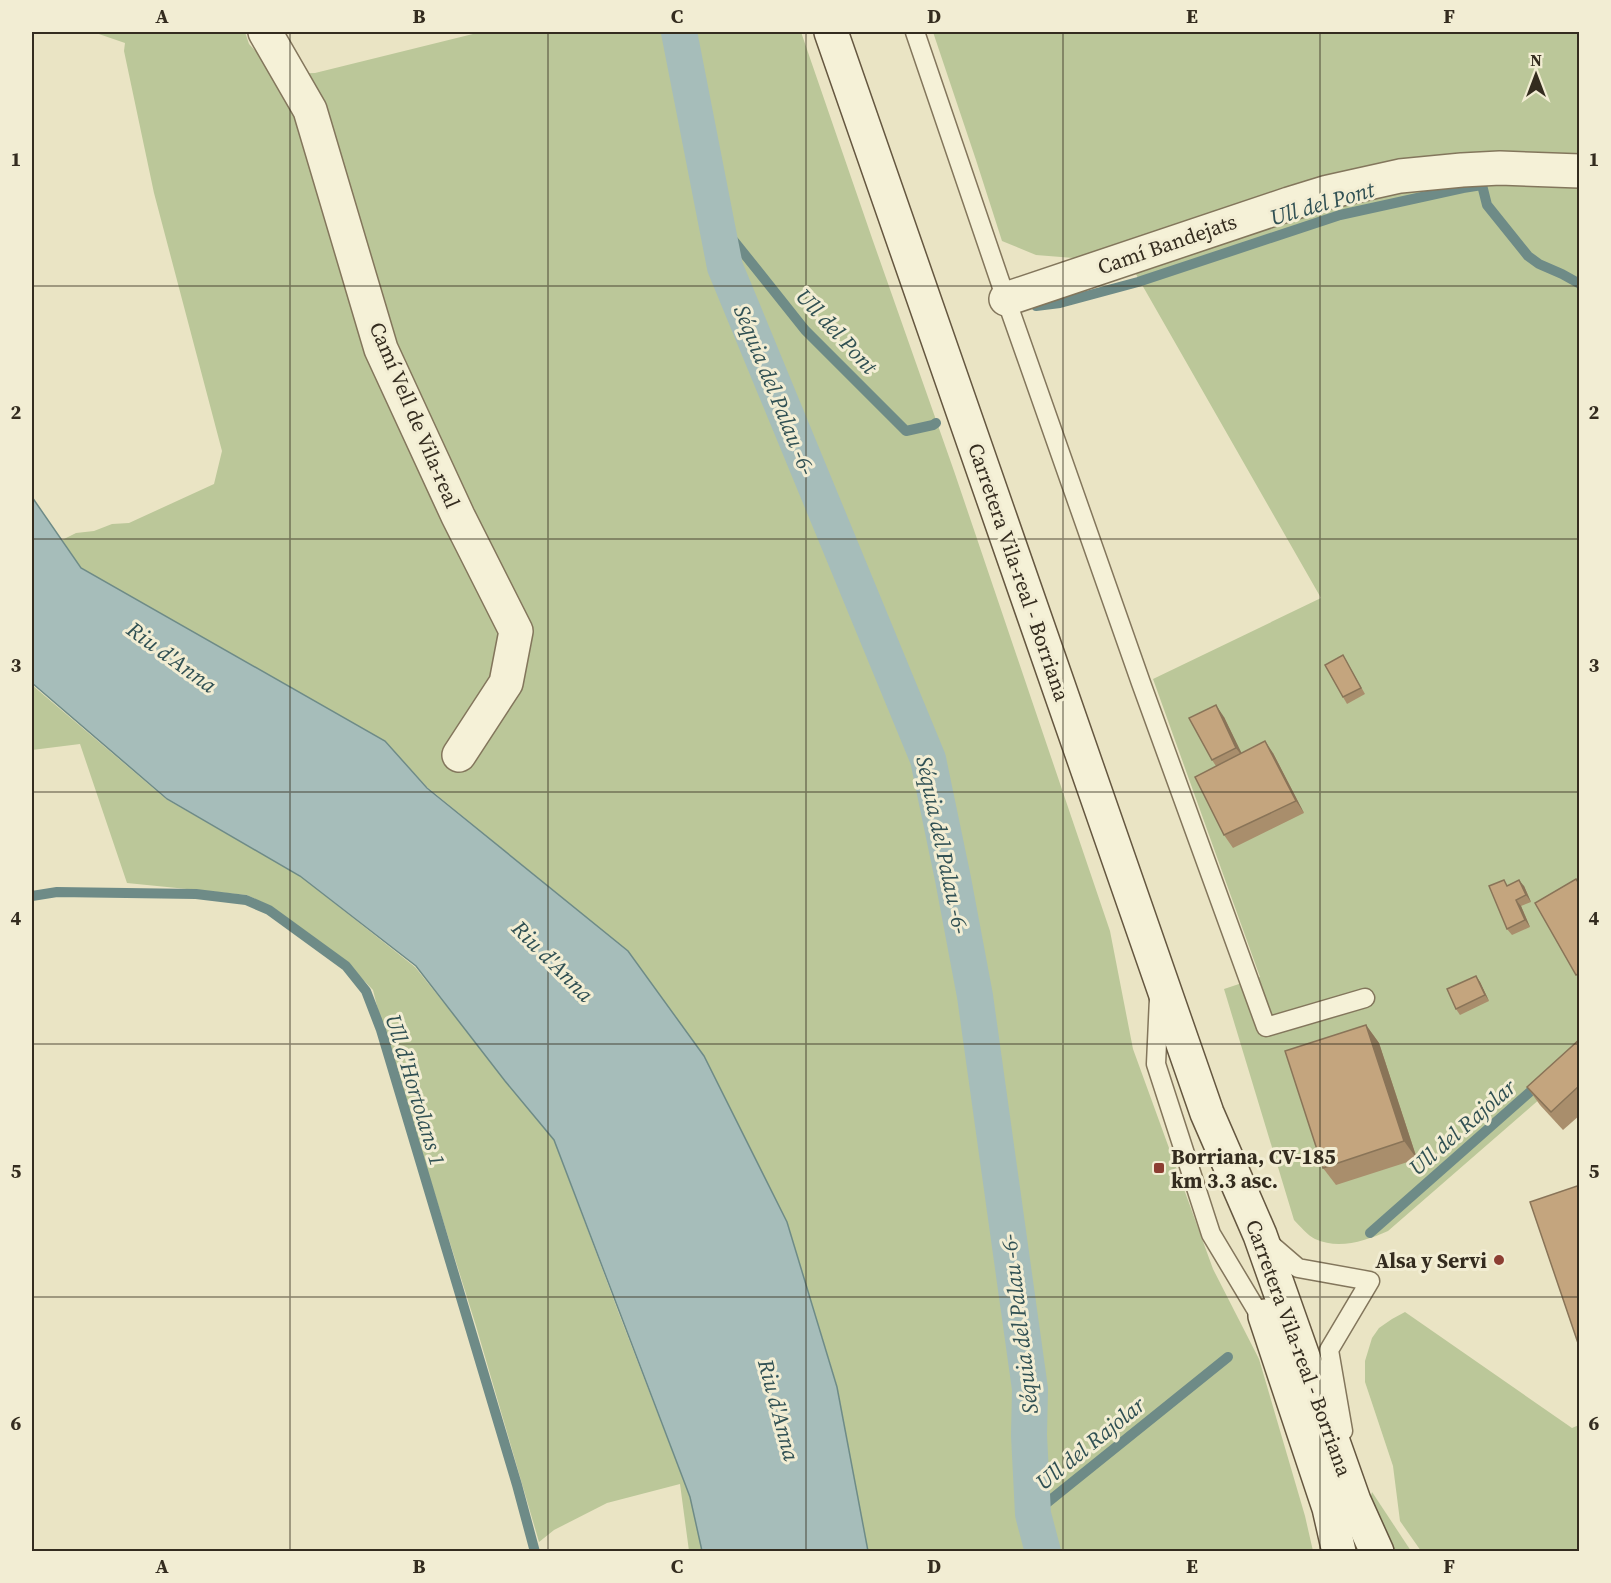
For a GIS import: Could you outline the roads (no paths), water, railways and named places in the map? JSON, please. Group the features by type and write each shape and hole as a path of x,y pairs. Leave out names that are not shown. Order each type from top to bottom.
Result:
{"main road":[{"name":"Camí Vell de Vila-real","path":"266,32 310,110 381,349 458,516 516,631 506,683 459,755"},
{"name":"Carretera Vila-real - Borriana","path":"831,32 1207,1113 1260,1235 1354,1501 1377,1551"},
{"name":"Camí Bandejats","path":"1006,299 1289,204 1401,176 1500,168 1580,171"},
{"name":"Carretera Vila-real - Borriana","path":"1207,1113 1240,1242 1329,1509 1339,1551"}],"lane":[{"path":"915,32 1141,683 1266,1027 1365,998"},
{"path":"1160,978 1156,1064 1211,1234 1270,1332"},
{"path":"1260,1235 1298,1268 1370,1281 1329,1350 1354,1501"}],"water":[{"name":"Riu d'Anna","path":"32,497 81,568 385,741 427,788 628,951 704,1056 787,1222 837,1387 868,1551 702,1551 690,1497 554,1140 416,966 300,876 167,799 32,683"}],"waterway":[{"name":"Séquia del Palau -6-","path":"679,32 725,267 928,759 975,996 1030,1389 1029,1435 1033,1514 1043,1552"},
{"name":"Ull del Pont","path":"1036,306 1060,303 1138,282 1340,215 1482,185 1487,205 1528,256 1539,264 1580,284"},
{"name":"Ull del Pont","path":"719,241 734,241 805,330 906,431 936,423"},
{"name":"Ull d'Hortolans 1","path":"32,896 57,892 196,894 246,900 269,910 346,966 366,991 381,1030 535,1552"},
{"name":"Ull del Rajolar","path":"1370,1233 1540,1083"},
{"name":"Ull del Rajolar","path":"1033,1514 1228,1357"}],"place":[{"name":"Borriana, CV-185 km 3.3 asc.","path":"1159,1168"},
{"name":"Alsa y Servi","path":"1499,1260"}]}
